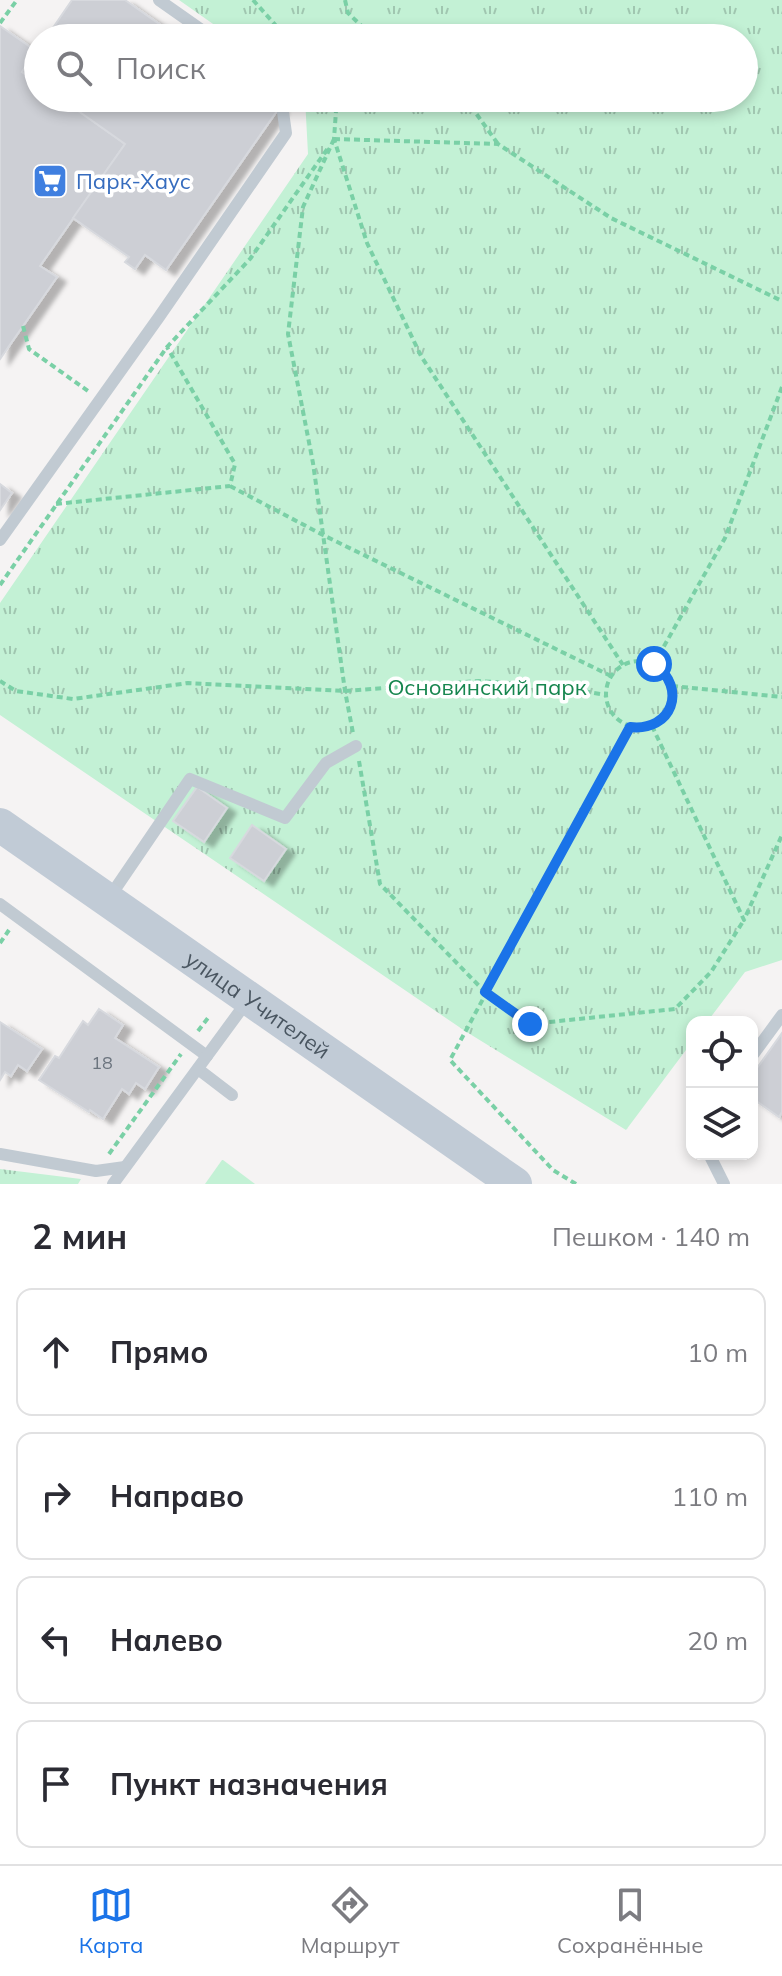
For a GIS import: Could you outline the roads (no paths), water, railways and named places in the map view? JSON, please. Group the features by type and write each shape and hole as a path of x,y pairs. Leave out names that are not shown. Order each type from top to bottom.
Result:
{"main road":[{"name":"улица Учителей","path":"0,825 515,1184"}],"lane":[{"path":"159,0 193,24"},
{"path":"0,540 286,133 283,112"},
{"path":"108,900 190,779 285,818 326,763 356,746"},
{"path":"0,904 207,1056"},
{"path":"113,1184 250,998"},
{"path":"758,1048 782,1015"},
{"path":"198,1069 232,1095"},
{"path":"0,1154 96,1171 125,1167"},
{"path":"712,1160 724,1184"}],"place":[{"name":"Парк-Хаус","path":"50,181"}],"park label":[{"name":"Основинский парк","path":"487,687"}]}
